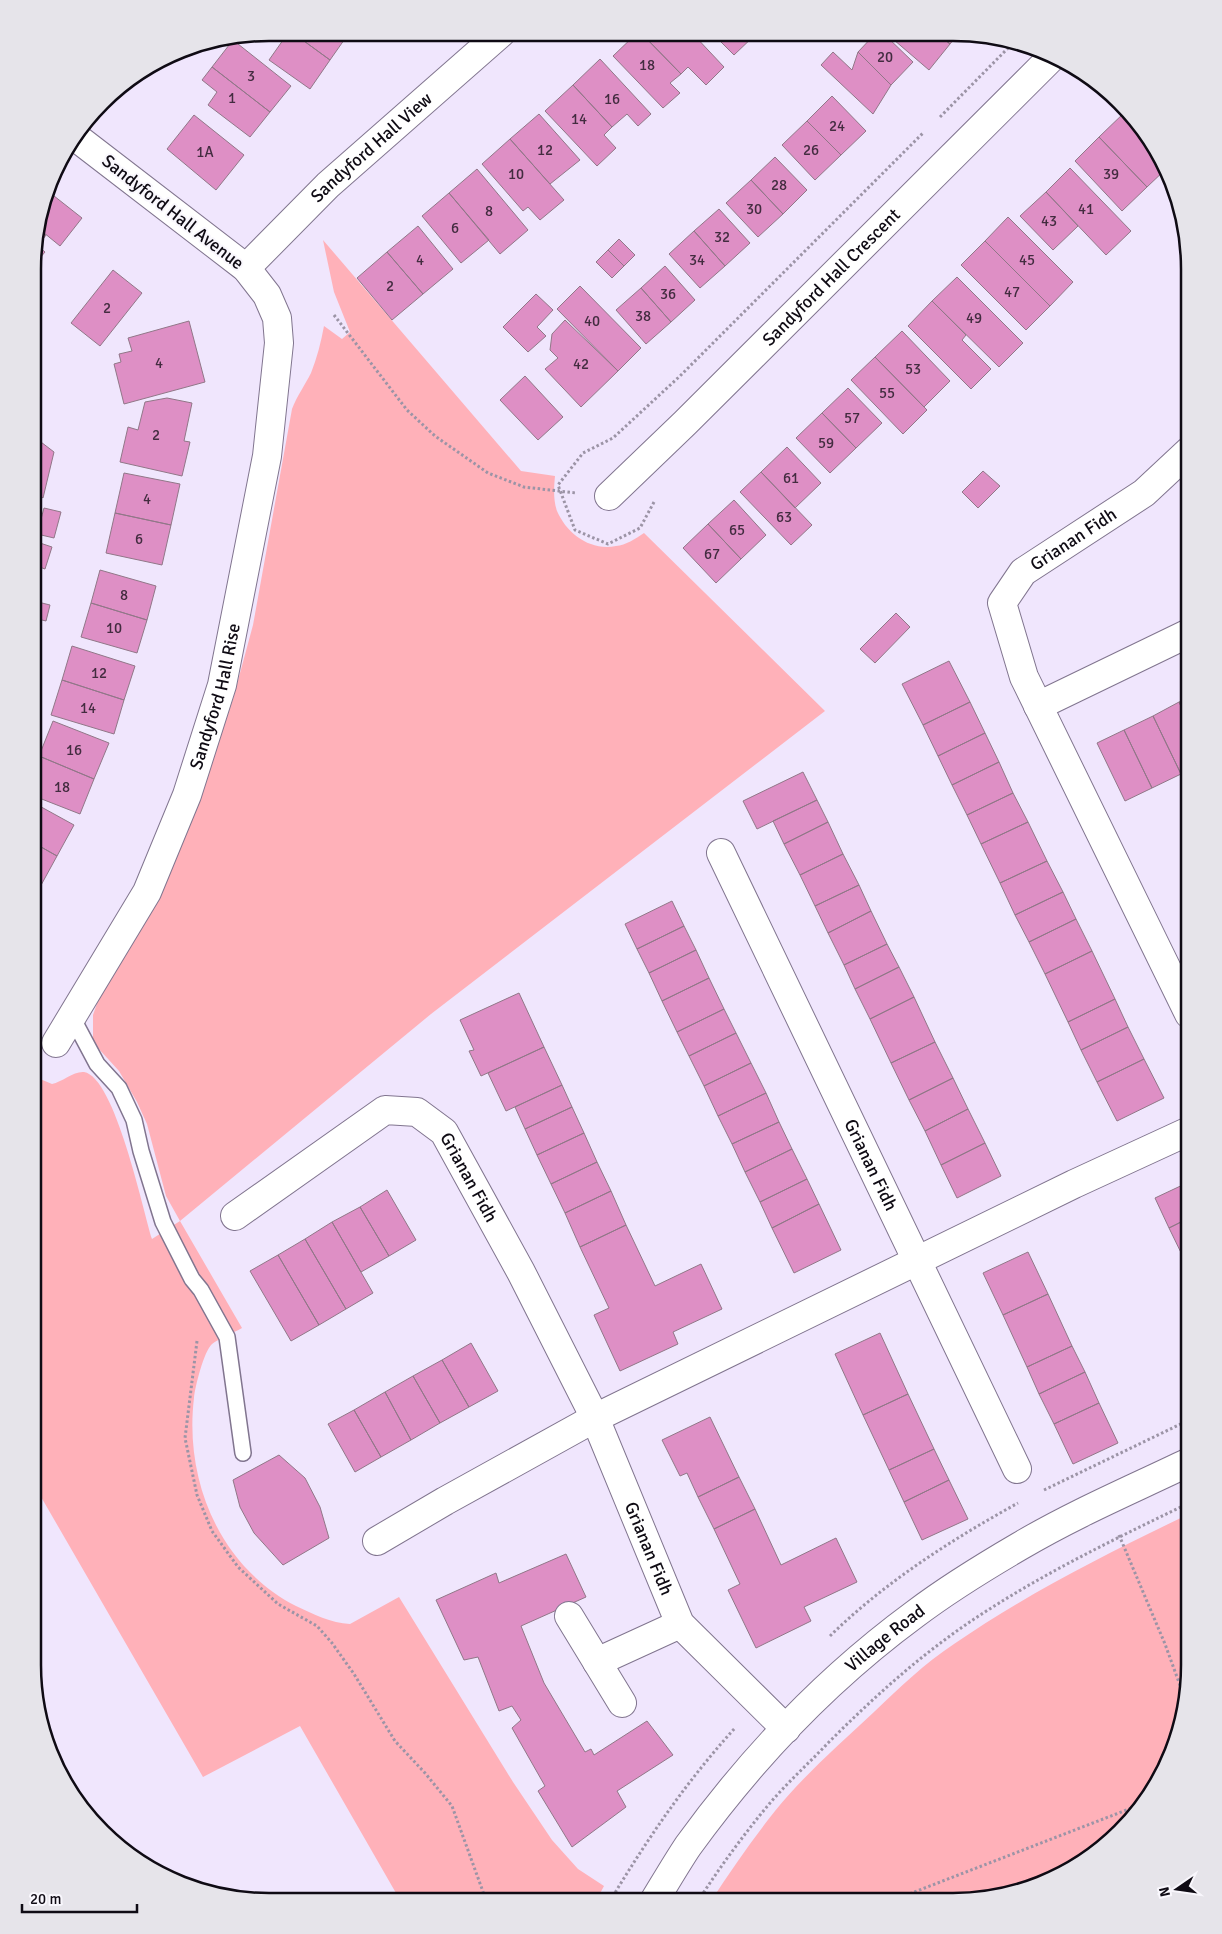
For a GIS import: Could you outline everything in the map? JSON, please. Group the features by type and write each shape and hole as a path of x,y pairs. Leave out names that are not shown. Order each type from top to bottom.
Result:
{"street":[{"name":"Sandyford Hall View","path":"246,268 328,186 492,41"},
{"name":"Sandyford Hall Crescent","path":"609,496 692,416 1047,62"},
{"name":"Sandyford Hall Avenue","path":"81,141 246,268 267,295 277,318"},
{"name":"Sandyford Hall Rise","path":"56,1043 147,892 188,795 222,685 267,456 277,372 279,343 277,318"},
{"name":"Grianan Fidh","path":"1181,458 1144,493 1023,572 1002,602 1024,677 1181,998"},
{"path":"1038,706 1181,637"},
{"name":"Grianan Fidh","path":"721,853 1017,1469"},
{"name":"Grianan Fidh","path":"236,1216 385,1110 417,1112 444,1132 521,1272 595,1418 680,1624 786,1729"},
{"path":"377,1540 445,1500 595,1418 1181,1134"},
{"name":"Village Road","path":"659,1893 687,1848 722,1801 756,1761 838,1678 914,1614 1022,1545 1181,1466"},
{"path":"569,1616 622,1704"},
{"path":"596,1662 680,1624"}],"lane":[{"path":"72,1017 97,1064 119,1088 134,1120 141,1151 163,1222 192,1279 201,1290 227,1336 243,1453"}],"path":[{"path":"334,315 408,410 434,436 488,473 524,486 609,496"},
{"path":"201,1290 185,1438 197,1495 212,1531 238,1567 278,1604 317,1626 332,1643 396,1741 452,1806 483,1893"},
{"path":"1104,1503 1165,1644 1180,1684"},
{"path":"703,1893 722,1864 771,1802 867,1704 920,1657 996,1605 1038,1580 1181,1507"},
{"path":"912,1893 1130,1809"}],"shaded area":[{"path":"323,240 521,471 555,476 554,498 557,511 573,534 589,543 606,547 623,544 644,533 825,711 431,1014 180,1221 166,1196 147,1124 137,1102 119,1071 98,1048 93,1039 93,1015 102,989 203,787 233,699 253,625 292,409 311,373 319,350 324,326 342,339 350,332 334,292"},
{"path":"80,1072 84,1072 95,1079 117,1119 135,1175 152,1239 180,1221 242,1328 212,1344 206,1354 196,1386 192,1429 195,1460 202,1490 213,1518 228,1545 247,1569 269,1589 296,1606 329,1620 350,1624 399,1597 513,1782 552,1840 578,1869 604,1886 600,1893 396,1893 300,1726 203,1777 41,1497 41,1079 52,1084"},
{"path":"1181,1518 1181,1665 1179,1695 1173,1724 1157,1766 1134,1804 1092,1846 1054,1869 1026,1881 983,1891 953,1893 716,1893 750,1844 786,1798 823,1760 903,1685 943,1651 982,1625 1099,1559"}],"building":[{"path":"282,41 304,41 330,60 310,89 269,60"},
{"path":"304,41 343,41 330,60"},
{"path":"629,41 649,41 681,74 670,83 680,93 663,108 613,56"},
{"path":"649,41 700,41 724,67 706,85 688,67 681,74"},
{"path":"720,41 749,41 734,55"},
{"path":"868,41 891,41 913,62 891,85 858,52"},
{"path":"895,41 946,41 950,44 929,70"},
{"path":"237,43 291,86 270,112 212,67 229,45"},
{"path":"833,52 852,70 858,52 891,85 873,114 821,65"},
{"path":"600,59 651,114 638,126 627,114 612,127 573,85"},
{"path":"212,67 270,112 250,137 208,105 217,92 202,80"},
{"path":"573,85 612,127 604,135 616,148 597,166 545,111"},
{"path":"832,96 866,131 841,155 807,121"},
{"path":"539,114 580,160 550,184 510,139"},
{"path":"194,115 244,155 216,190 167,149"},
{"path":"1121,116 1134,130 1160,175 1147,187 1099,137"},
{"path":"807,121 841,155 815,180 782,145"},
{"path":"1099,137 1147,187 1122,211 1075,161"},
{"path":"510,139 564,200 540,220 528,207 523,211 482,164"},
{"path":"775,157 807,190 783,214 751,180"},
{"path":"1070,168 1131,231 1106,255 1046,192"},
{"path":"477,169 528,230 500,254 449,193"},
{"path":"751,180 783,214 758,237 726,203"},
{"path":"1046,192 1078,226 1053,250 1020,216"},
{"path":"449,193 489,240 461,263 422,216"},
{"path":"53,195 82,218 60,246 44,233"},
{"path":"719,209 750,243 725,266 694,231"},
{"path":"1008,217 1073,282 1050,306 985,241"},
{"path":"418,226 453,269 423,294 387,252"},
{"path":"694,231 725,266 700,288 669,254"},
{"path":"619,239 635,255 624,266 608,250"},
{"path":"985,241 1050,306 1026,330 961,265"},
{"path":"608,250 624,266 612,278 596,262"},
{"path":"387,252 423,294 392,320 357,278"},
{"path":"665,266 695,300 671,322 641,288"},
{"path":"113,270 142,293 100,346 71,323"},
{"path":"957,277 1023,343 999,367 932,301"},
{"path":"580,286 641,348 618,371 557,309"},
{"path":"641,288 671,322 646,344 616,310"},
{"path":"536,294 553,310 537,327 546,336 528,352 503,327"},
{"path":"932,301 966,335 962,340 991,369 971,389 908,326"},
{"path":"565,320 618,371 581,407 545,369 558,358 550,350 552,334"},
{"path":"189,321 205,382 124,404 114,364 121,362 119,354 132,351 128,338"},
{"path":"902,331 950,381 924,407 875,357"},
{"path":"875,357 927,410 903,434 851,380"},
{"path":"525,376 563,417 538,440 500,400"},
{"path":"848,388 882,423 856,448 822,413"},
{"path":"167,398 192,403 184,441 190,442 182,476 120,462 128,427 138,430 145,402"},
{"path":"822,413 856,448 830,473 796,438"},
{"path":"41,442 54,452 43,498 41,496"},
{"path":"787,447 821,483 795,508 761,472"},
{"path":"983,471 1000,486 978,508 962,492"},
{"path":"761,472 812,525 791,545 740,492"},
{"path":"124,473 180,484 171,525 115,513"},
{"path":"734,500 766,535 741,559 708,524"},
{"path":"44,508 61,512 54,538 41,535 41,519"},
{"path":"115,513 171,525 162,565 106,553"},
{"path":"708,524 741,559 716,583 683,548"},
{"path":"41,543 52,547 45,569 41,568"},
{"path":"100,570 156,586 147,620 91,603"},
{"path":"41,603 50,605 46,621 41,620"},
{"path":"91,603 147,620 137,653 81,637"},
{"path":"896,613 910,627 875,663 860,649"},
{"path":"72,646 135,666 124,700 62,680"},
{"path":"949,661 970,702 923,725 902,684"},
{"path":"62,680 124,700 114,734 51,715"},
{"path":"970,702 985,733 938,756 923,725"},
{"path":"1179,702 1181,706 1181,774 1153,716"},
{"path":"1153,716 1181,774 1152,788 1124,730"},
{"path":"53,721 109,743 94,779 41,757 41,751"},
{"path":"1124,730 1152,788 1125,801 1097,743"},
{"path":"985,733 999,762 952,785 938,756"},
{"path":"41,757 94,779 80,814 41,799"},
{"path":"999,762 1013,793 967,815 952,785"},
{"path":"803,772 817,800 757,829 743,801"},
{"path":"1013,793 1028,822 981,844 967,815"},
{"path":"817,800 828,822 784,844 773,821"},
{"path":"41,807 74,825 57,856 41,847"},
{"path":"828,822 843,854 800,875 784,844"},
{"path":"1028,822 1047,861 1000,883 981,844"},
{"path":"41,847 57,856 41,885"},
{"path":"843,854 859,885 815,906 800,875"},
{"path":"1047,861 1063,892 1015,915 1000,883"},
{"path":"859,885 871,911 828,933 815,906"},
{"path":"1063,892 1076,919 1029,942 1015,915"},
{"path":"672,901 684,926 637,949 625,924"},
{"path":"871,911 887,944 844,965 828,933"},
{"path":"1076,919 1092,951 1045,974 1029,942"},
{"path":"684,926 696,950 649,973 637,949"},
{"path":"887,944 899,967 855,989 844,965"},
{"path":"696,950 709,978 662,1001 649,973"},
{"path":"1092,951 1115,999 1068,1022 1045,974"},
{"path":"899,967 914,997 870,1019 855,989"},
{"path":"709,978 724,1009 677,1032 662,1001"},
{"path":"519,993 544,1047 481,1076 469,1051 474,1050 460,1020"},
{"path":"914,997 935,1042 891,1063 870,1019"},
{"path":"1115,999 1128,1027 1081,1050 1068,1022"},
{"path":"724,1009 736,1033 689,1056 677,1032"},
{"path":"1128,1027 1144,1059 1097,1082 1081,1050"},
{"path":"736,1033 751,1063 704,1086 689,1056"},
{"path":"935,1042 953,1078 909,1100 891,1063"},
{"path":"544,1047 562,1085 506,1111 488,1073"},
{"path":"1144,1059 1164,1098 1117,1121 1097,1082"},
{"path":"751,1063 766,1093 718,1116 704,1086"},
{"path":"953,1078 968,1109 925,1131 909,1100"},
{"path":"562,1085 572,1107 525,1129 515,1107"},
{"path":"766,1093 779,1122 732,1144 718,1116"},
{"path":"572,1107 584,1133 537,1155 525,1129"},
{"path":"968,1109 985,1143 941,1165 925,1131"},
{"path":"779,1122 792,1149 745,1172 732,1144"},
{"path":"584,1133 597,1162 551,1184 537,1155"},
{"path":"985,1143 1001,1176 957,1198 941,1165"},
{"path":"792,1149 807,1179 760,1202 745,1172"},
{"path":"597,1162 611,1191 565,1213 551,1184"},
{"path":"807,1179 819,1204 772,1228 760,1202"},
{"path":"1181,1186 1181,1222 1169,1228 1155,1198"},
{"path":"387,1190 416,1240 389,1256 360,1207"},
{"path":"611,1191 626,1225 580,1247 565,1213"},
{"path":"819,1204 841,1250 794,1273 772,1228"},
{"path":"360,1207 389,1256 361,1272 332,1222"},
{"path":"332,1222 373,1293 346,1309 305,1239"},
{"path":"1181,1222 1181,1253 1169,1228"},
{"path":"626,1225 655,1286 701,1264 722,1309 673,1332 678,1344 620,1371 594,1315 609,1308 580,1247"},
{"path":"305,1239 346,1309 319,1325 278,1255"},
{"path":"1028,1252 1048,1294 1003,1315 983,1273"},
{"path":"278,1255 319,1325 291,1341 250,1271"},
{"path":"1048,1294 1072,1346 1027,1367 1003,1315"},
{"path":"880,1333 908,1394 863,1415 835,1354"},
{"path":"471,1343 498,1391 469,1407 442,1360"},
{"path":"1072,1346 1085,1372 1039,1394 1027,1367"},
{"path":"442,1360 469,1407 440,1423 413,1376"},
{"path":"1085,1372 1099,1403 1054,1424 1039,1394"},
{"path":"413,1376 440,1423 411,1440 385,1392"},
{"path":"385,1392 411,1440 381,1457 354,1410"},
{"path":"908,1394 934,1449 889,1470 863,1415"},
{"path":"1099,1403 1118,1443 1073,1464 1054,1424"},
{"path":"354,1410 381,1457 355,1472 328,1424"},
{"path":"710,1417 739,1477 698,1497 687,1473 680,1476 662,1440"},
{"path":"934,1449 949,1480 904,1502 889,1470"},
{"path":"279,1455 305,1478 320,1507 329,1538 283,1565 254,1533 240,1507 233,1480"},
{"path":"739,1477 755,1509 714,1529 698,1497"},
{"path":"949,1480 968,1519 922,1540 904,1502"},
{"path":"755,1509 781,1565 836,1538 857,1582 804,1607 811,1621 756,1648 728,1590 740,1584 714,1529"},
{"path":"566,1554 586,1597 521,1626 544,1683 585,1752 591,1749 594,1755 647,1721 673,1755 617,1791 626,1807 572,1847 538,1791 545,1786 512,1728 521,1720 512,1706 499,1711 478,1657 464,1660 436,1600 496,1573 499,1583"}]}
